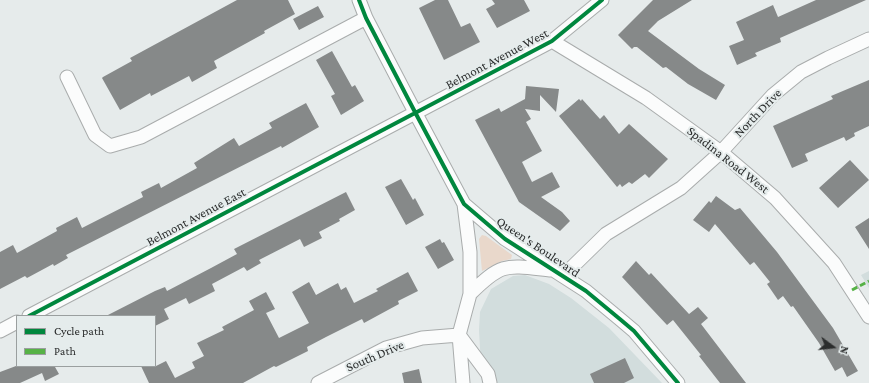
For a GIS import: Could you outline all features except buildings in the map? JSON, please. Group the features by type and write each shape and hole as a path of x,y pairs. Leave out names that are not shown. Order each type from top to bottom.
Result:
{"street":[{"name":"Queen's Boulevard","path":"359,0 366,18 464,204 470,252 470,294 459,335 463,383"},
{"name":"Belmont Avenue West","path":"416,114 552,42 602,0"},
{"path":"67,77 95,135 110,146 141,137 366,18"},
{"name":"North Drive","path":"558,273 606,234 681,188 722,152 773,95 801,72 869,39"},
{"name":"Spadina Road West","path":"552,42 646,98 722,152 775,198 834,263 869,317"},
{"name":"Belmont Avenue East","path":"31,315 416,114"},
{"name":"Queen's Boulevard","path":"464,204 505,239 586,291 634,331 678,383"},
{"name":"Queen's Boulevard","path":"470,294 494,271 514,266 558,273"},
{"path":"0,331 16,323"},
{"path":"459,335 488,374 490,383"},
{"name":"South Drive","path":"318,383 386,348 422,338 459,335"}],"shaded area":[{"path":"482,235 486,236 512,255 511,259 502,261 482,271 479,239"},
{"path":"869,271 869,288 861,275"},
{"path":"525,275 549,284 571,298 609,328 662,383 482,383 479,330 480,312 491,289 513,276"}],"marked path":[{"path":"852,290 869,281"}],"cycle path":[{"path":"359,0 366,18 464,204 505,239 586,291 621,320 634,331 678,383"},
{"path":"31,315 552,41 602,0"}]}
